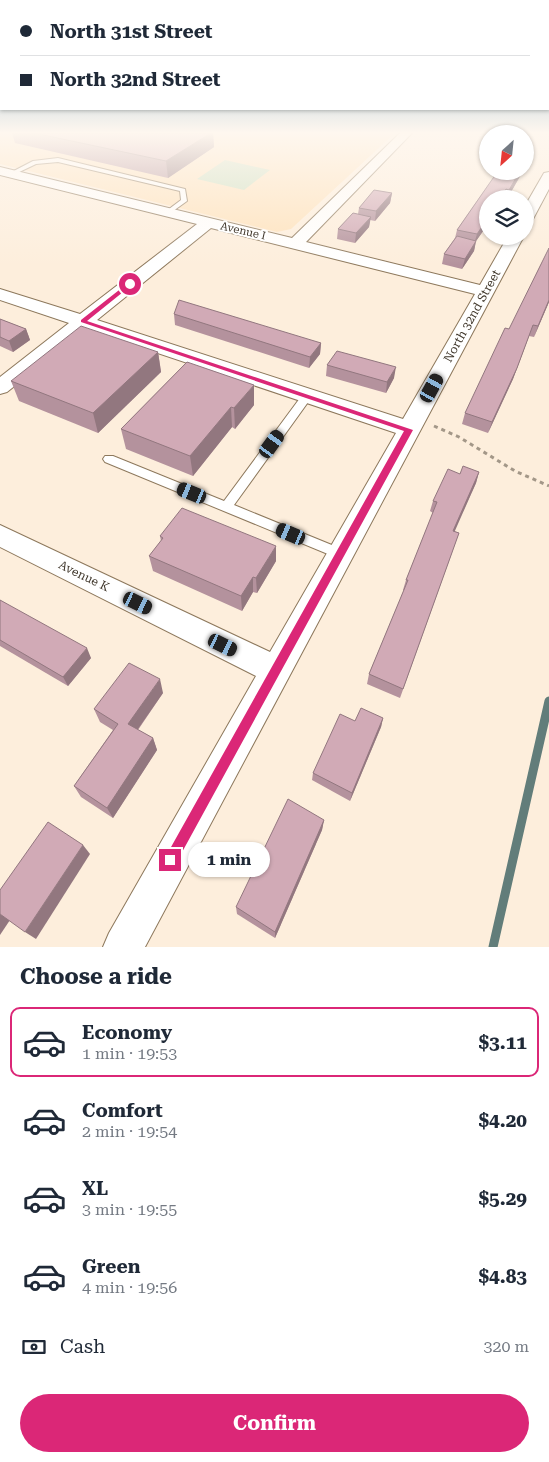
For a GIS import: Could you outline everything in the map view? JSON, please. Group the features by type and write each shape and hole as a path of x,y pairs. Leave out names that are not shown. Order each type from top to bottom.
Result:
{"street":[{"name":"Avenue I","path":"26,177 485,291"},
{"path":"296,243 362,177"},
{"path":"534,203 548,177"},
{"path":"0,387 208,223"},
{"name":"North 32nd Street","path":"123,947 511,245"},
{"path":"0,294 307,396 412,425"},
{"name":"Avenue K","path":"0,535 275,670"}],"lane":[{"path":"130,177 183,190 184,201 167,213"},
{"path":"226,507 307,396"},
{"path":"109,459 340,554"}],"path":[{"path":"412,425 456,433 496,461 526,477 549,486"}],"shaded area":[{"path":"54,177 347,177 291,229 277,232"}],"green space":[{"path":"200,177 261,177 244,190 197,179"}],"building":[{"path":"492,180 515,180 509,190 485,190"},
{"path":"374,190 392,193 376,211 359,208"},
{"path":"479,198 479,231 477,234 457,230"},
{"path":"353,213 371,217 356,233 338,229"},
{"path":"457,236 476,241 465,259 444,254"},
{"path":"549,248 549,300 538,326 533,325 517,368 492,422 465,413 505,328 509,329"},
{"path":"179,300 321,343 310,357 174,314"},
{"path":"0,319 26,329 9,341 0,337"},
{"path":"81,326 158,352 93,413 11,381"},
{"path":"337,351 396,367 387,382 327,365"},
{"path":"187,362 254,385 234,408 231,407 190,456 121,429"},
{"path":"463,466 479,472 453,531 459,533 403,689 369,674 408,580 406,580 437,502 433,501 448,469 460,474"},
{"path":"182,508 276,546 256,578 253,577 241,596 149,556 163,538 160,536"},
{"path":"0,600 87,648 63,677 0,640"},
{"path":"129,663 160,679 128,724 153,738 107,808 74,786 118,724 94,709"},
{"path":"361,708 383,718 352,793 313,773 340,714 355,721"},
{"path":"288,799 324,820 275,932 236,907"},
{"path":"48,822 83,845 25,932 0,914 0,890"}],"waterway":[{"path":"493,947 549,701"}],"route":[{"path":"130,284 83,321 409,430 170,860"}]}
